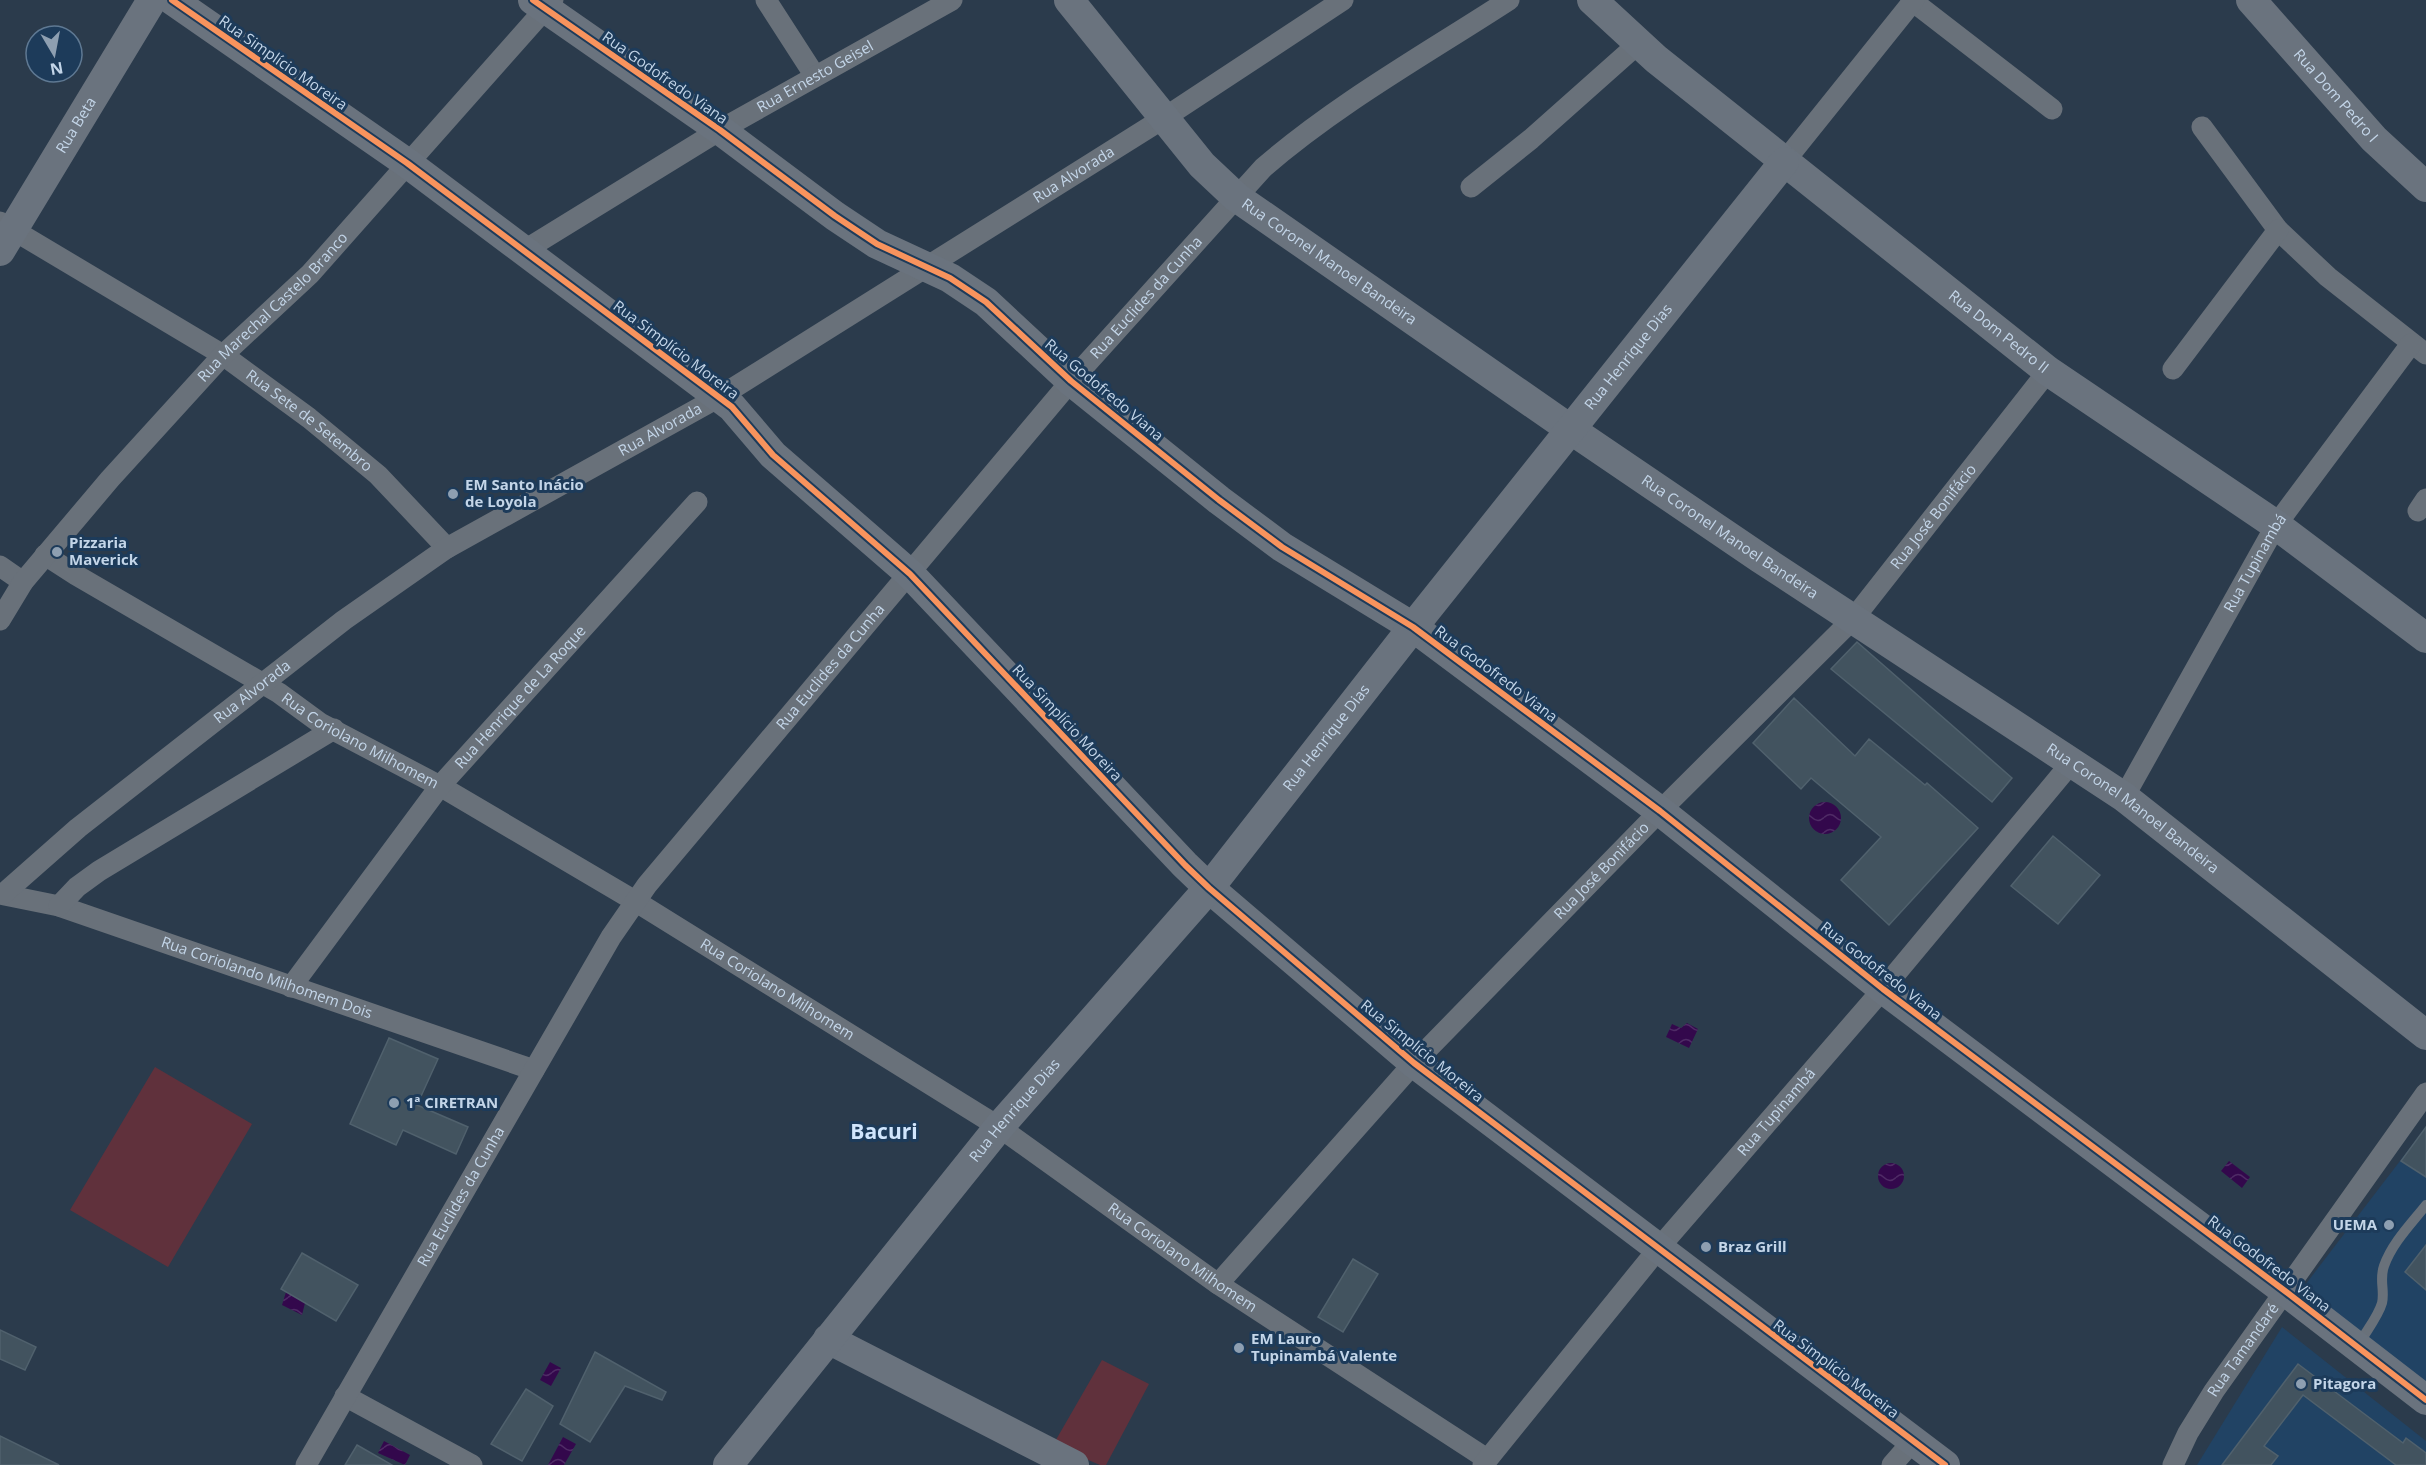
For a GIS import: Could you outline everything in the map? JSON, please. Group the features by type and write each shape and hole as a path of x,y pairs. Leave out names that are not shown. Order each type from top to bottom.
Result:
{"street":[{"name":"Rua Beta","path":"4,234 152,0"},
{"name":"Rua Simplício Moreira","path":"172,0 407,164 726,402 772,454 910,574 1209,888 1414,1063 1945,1465"},
{"path":"766,0 815,76"},
{"name":"Rua Ernesto Geisel","path":"525,250 720,130 952,0"},
{"name":"Rua Coronel Manoel Bandeira","path":"1069,0 1202,165 1236,196 1570,429 1760,558 2124,797 2426,1035"},
{"name":"Rua Alvorada","path":"5,895 78,828 271,689 344,620 447,548 726,402 938,273 1169,124 1343,0"},
{"name":"Rua Euclides da Cunha","path":"306,1465 611,937 635,901 1071,381 1236,196 1293,143 1332,114 1509,0"},
{"name":"Rua Dom Pedro II","path":"1592,0 1639,43 1784,162 2048,371 2276,525 2426,638"},
{"path":"1912,0 2052,109"},
{"name":"Rua Henrique Dias","path":"728,1465 999,1127 1209,888 1413,627 1912,0"},
{"name":"Rua Dom Pedro I","path":"2251,0 2374,139 2426,186"},
{"name":"Rua Marechal Castelo Branco","path":"0,620 22,582 110,479 223,355 310,274 407,164 543,3"},
{"name":"Rua Godofredo Viana","path":"543,3 876,244 938,273 986,302 1071,381 1219,500 1282,547 1413,627 1660,811 1883,989 2285,1291 2426,1400"},
{"path":"1471,187 1531,139 1639,43"},
{"path":"2202,126 2278,230 2328,277 2419,349"},
{"path":"2173,369 2278,230"},
{"name":"Rua Sete de Setembro","path":"4,234 223,355 309,418 378,475 447,548"},
{"name":"Rua Tupinambá","path":"2124,797 2276,525 2419,349"},
{"name":"Rua José Bonifácio","path":"1218,1284 1414,1063 1660,811 1854,618 2048,371"},
{"name":"Rua Henrique de La Roque","path":"291,987 440,786 697,502"},
{"name":"Rua Coriolano Milhomem","path":"45,555 271,689 327,726 440,786 635,901 999,1127 1218,1284 1485,1462"},
{"path":"0,566 22,582"},
{"path":"50,905 99,871 327,726"},
{"name":"Rua Tupinambá","path":"1485,1462 1658,1249 1883,989 2072,762"},
{"name":"Rua Coriolando Milhomem Dois","path":"5,895 50,905 534,1070"},
{"name":"Rua Tamandaré","path":"2173,1465 2188,1432 2214,1391 2426,1093"},
{"path":"828,1340 1074,1465"},
{"path":"345,1396 472,1465"},
{"path":"1892,1465 1913,1442"}],"lane":[{"path":"2357,1346 2382,1305 2380,1280 2384,1265 2393,1248 2426,1205"}],"shaded area":[{"path":"155,1067 252,1124 168,1267 70,1210"},
{"name":"UEMA","path":"2426,1127 2426,1382 2302,1289"},
{"name":"Pitagora","path":"2282,1327 2426,1441 2426,1465 2197,1465"},
{"path":"1102,1360 1149,1384 1106,1465 1100,1465 1053,1445"}],"water":[{"path":"1825,802 1836,807 1841,818 1836,829 1825,834 1814,829 1809,818 1814,807"},
{"path":"1687,1023 1698,1029 1689,1048 1666,1037 1672,1024 1681,1028"},
{"path":"2229,1161 2250,1177 2242,1188 2221,1171"},
{"path":"1891,1163 1900,1167 1904,1176 1900,1185 1891,1189 1882,1185 1878,1176 1882,1167"},
{"path":"286,1292 305,1303 302,1315 282,1305"},
{"path":"550,1362 561,1368 551,1386 540,1380"},
{"path":"563,1437 576,1444 564,1465 548,1465"},
{"path":"384,1441 410,1455 405,1465 378,1453"}],"building":[{"path":"1857,642 2012,778 1992,802 1831,669"},
{"path":"1794,698 1855,756 1869,739 1925,785 1927,783 1978,828 1889,925 1841,880 1881,837 1811,778 1801,789 1753,743"},
{"path":"2053,836 2100,875 2058,924 2011,886"},
{"path":"389,1038 438,1059 417,1105 468,1127 456,1154 403,1130 396,1145 350,1124"},
{"path":"2426,1127 2426,1177 2401,1161"},
{"path":"2426,1245 2426,1290 2405,1272"},
{"path":"302,1253 358,1285 336,1321 281,1289"},
{"path":"1353,1259 1378,1274 1343,1332 1318,1317"},
{"path":"0,1330 36,1347 25,1370 0,1359"},
{"path":"595,1352 666,1392 662,1400 625,1386 590,1442 560,1424"},
{"path":"2298,1364 2403,1443 2406,1438 2426,1453 2426,1465 2396,1465 2303,1395 2264,1446 2278,1456 2271,1465 2222,1465"},
{"path":"526,1389 553,1406 522,1461 491,1444"},
{"path":"0,1436 59,1465 0,1465"},
{"path":"357,1445 392,1465 345,1465"}],"cycle path":[{"path":"172,0 407,163 732,407 773,455 910,574 1209,888 1414,1063 1945,1465"},
{"path":"533,0 720,130 835,216 877,244 950,278 986,302 1071,381 1219,500 1282,547 1413,627 1660,811 1883,989 2285,1291 2426,1400"}],"place":[{"name":"EM Santo Inácio de Loyola","path":"453,494"},
{"name":"Pizzaria Maverick","path":"57,552"},
{"name":"1ª CIRETRAN","path":"394,1103"},
{"name":"UEMA","path":"2389,1225"},
{"name":"Braz Grill","path":"1706,1247"},
{"name":"EM Lauro Tupinambá Valente","path":"1239,1348"},
{"name":"Pitagora","path":"2301,1384"}],"district":[{"name":"Bacuri","path":"884,1132"}]}
